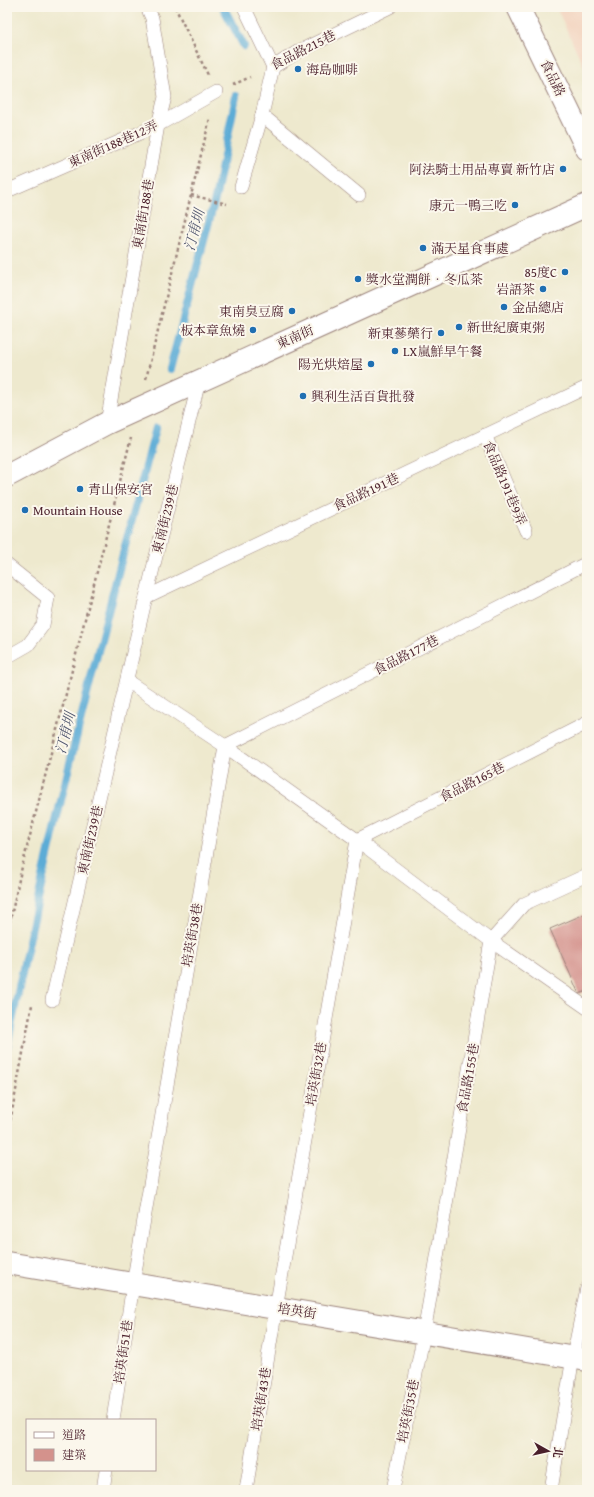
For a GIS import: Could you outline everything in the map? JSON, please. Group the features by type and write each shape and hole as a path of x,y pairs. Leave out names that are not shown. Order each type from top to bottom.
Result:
{"street":[{"name":"食品路","path":"518,7 587,149"},
{"name":"東南街","path":"7,476 107,423 587,205"},
{"name":"培英街","path":"7,1263 580,1358"}],"lane":[{"name":"東南街188巷","path":"107,423 158,125 165,97 152,18 147,7"},
{"path":"241,187 262,116 273,67 244,7"},
{"name":"食品路215巷","path":"273,67 299,51 390,7"},
{"name":"東南街188巷12弄","path":"7,191 158,125 216,92"},
{"path":"262,116 360,195"},
{"name":"東南街239巷","path":"52,1000 146,597 199,381"},
{"name":"食品路191巷","path":"146,597 587,387"},
{"name":"食品路191巷9弄","path":"485,435 526,532"},
{"name":"食品路177巷","path":"225,746 587,563"},
{"path":"7,564 48,598 43,625 28,645 7,657"},
{"path":"127,681 225,746 357,840 491,941 587,1008"},
{"name":"食品路165巷","path":"357,840 587,723"},
{"name":"培英街38巷","path":"133,1284 225,746"},
{"name":"培英街32巷","path":"276,1308 357,840"},
{"path":"491,941 524,904 587,875"},
{"name":"食品路155巷","path":"424,1333 491,941"},
{"name":"培英街51巷","path":"113,1419 133,1284"},
{"path":"551,1490 580,1358 587,1288"},
{"name":"培英街43巷","path":"246,1490 276,1308"},
{"name":"培英街35巷","path":"392,1490 424,1333"},
{"path":"103,1490 106,1471"}],"path":[{"path":"7,934 22,868 138,409 216,92 175,7"},
{"name":"食品路215巷","path":"216,92 273,67"},
{"path":"191,195 227,204"},
{"path":"7,1138 33,1001"}],"shaded area":[{"path":"556,7 587,7 587,73"}],"building":[{"path":"587,913 587,991 579,994 550,929"}],"waterway":[{"name":"汀甫圳","path":"223,7 244,46"},
{"name":"汀甫圳","path":"170,369 216,195 236,96"},
{"name":"汀甫圳","path":"7,1047 58,813 156,428"}],"place":[{"name":"海島咖啡","path":"298,69"},
{"name":"阿法騎士用品專賣 新竹店","path":"563,169"},
{"name":"康元一鴨三吃","path":"515,205"},
{"name":"滿天星食事處","path":"423,248"},
{"name":"85度C","path":"565,272"},
{"name":"獎水堂潤餅．冬瓜茶","path":"358,279"},
{"name":"岩語茶","path":"543,289"},
{"name":"金品總店","path":"504,307"},
{"name":"東南臭豆腐","path":"292,311"},
{"name":"新世紀廣東粥","path":"459,327"},
{"name":"板本章魚燒","path":"253,330"},
{"name":"新東蔘藥行","path":"441,333"},
{"name":"LX嵐鮮早午餐","path":"395,351"},
{"name":"陽光烘焙屋","path":"371,364"},
{"name":"興利生活百貨批發","path":"303,396"},
{"name":"青山保安宮","path":"80,489"},
{"name":"Mountain House","path":"25,510"}]}
